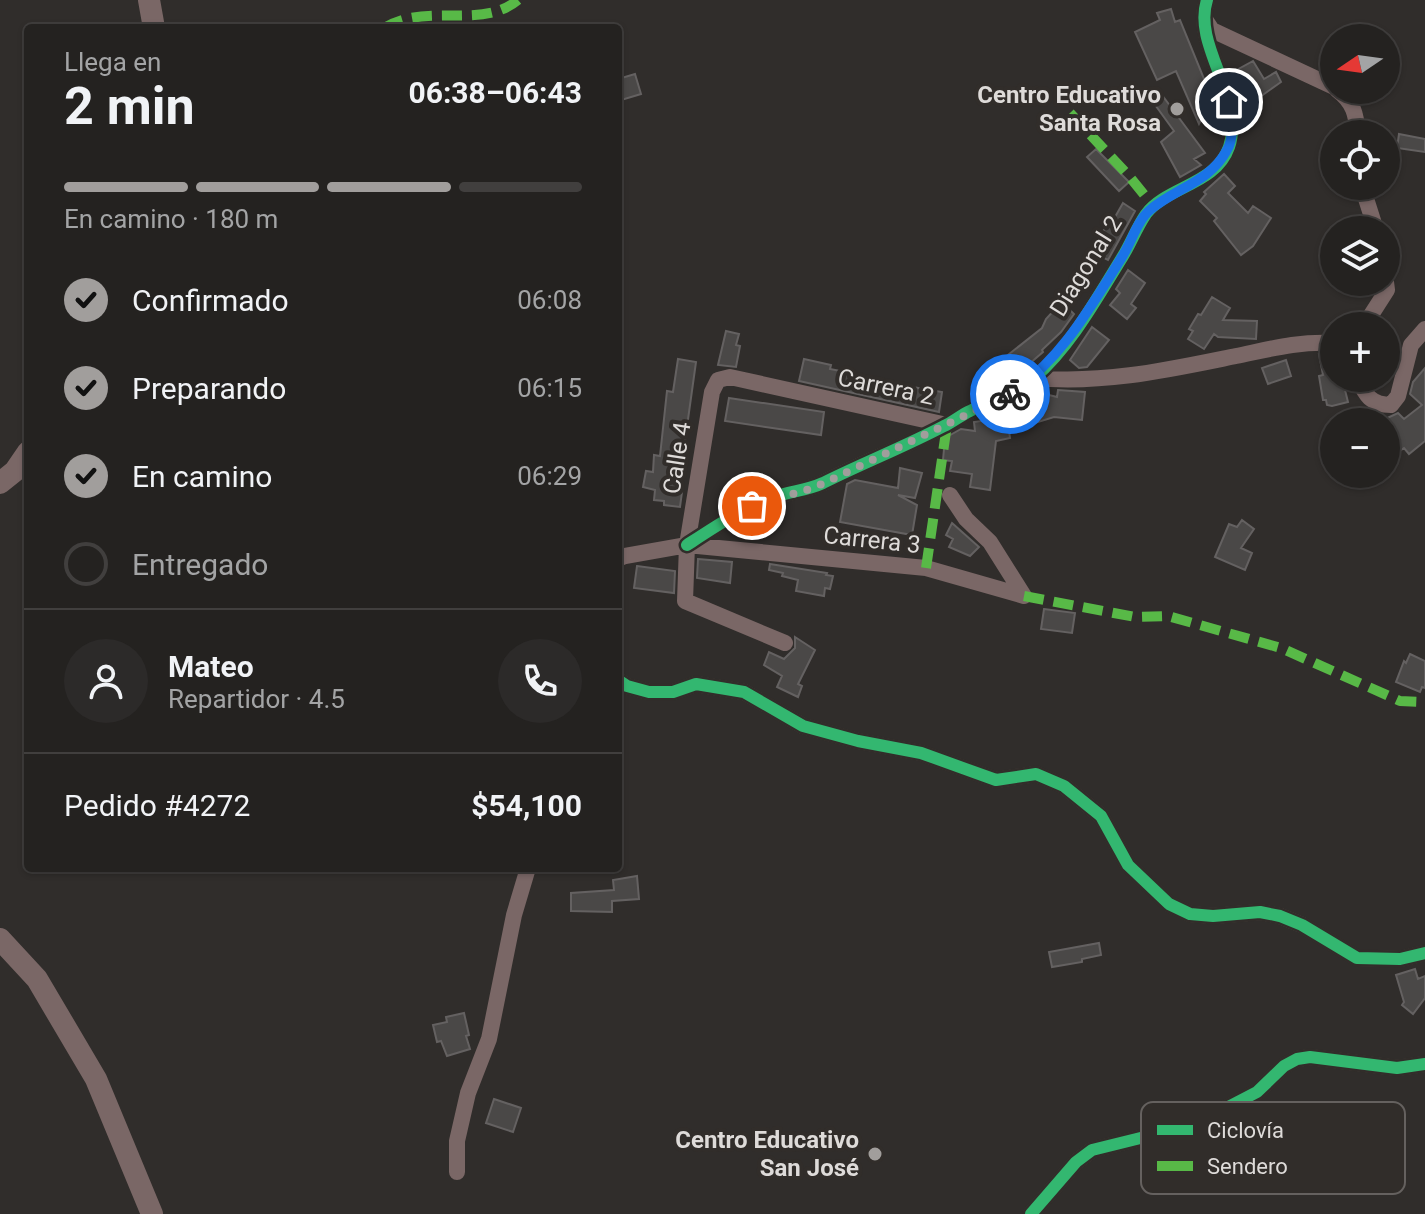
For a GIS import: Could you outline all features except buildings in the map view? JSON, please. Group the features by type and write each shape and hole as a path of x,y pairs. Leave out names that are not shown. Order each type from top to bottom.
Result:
{"main road":[{"path":"149,0 153,24"},
{"path":"0,483 15,471 24,458"},
{"path":"0,939 37,979 96,1079 152,1214"}],"street":[{"name":"Diagonal 2","path":"1034,378 1080,325 1147,212 1198,182 1219,164 1229,147 1229,102 1211,48 1205,19 1207,0"},
{"path":"1205,19 1212,30 1320,81"},
{"path":"1400,388 1411,345 1425,329"},
{"path":"1034,378 1079,381 1119,379 1295,342 1320,343"},
{"name":"Carrera 2","path":"718,380 730,377 947,425 968,412 1009,395 1034,378"},
{"name":"Calle 4","path":"718,380 712,392 687,545 685,601 785,643"},
{"path":"1364,392 1371,401 1380,405 1391,405 1399,392"},
{"path":"687,545 752,506 823,483 947,425"},
{"name":"Carrera 3","path":"622,557 687,545 926,568 1024,596 990,542 966,519 950,495"},
{"path":"622,683 649,692 673,692 696,684 744,692 803,726 921,753 996,780 1036,774 1064,786 1101,816 1128,865 1169,904 1190,914 1213,916 1260,912 1280,916 1302,925 1357,958 1400,959 1425,953"},
{"path":"457,1172 457,1141 468,1093 489,1039 514,915 527,872"},
{"path":"1238,1102 1257,1092 1284,1066 1297,1059 1310,1057 1397,1068 1425,1064"},
{"path":"1031,1214 1076,1162 1092,1150 1141,1138"}],"marked path":[{"path":"393,24 418,17 488,13 504,9 518,0"},
{"path":"1070,113 1154,207"},
{"path":"926,568 947,425"},
{"path":"1024,596 1135,617 1168,616 1281,648 1400,701 1425,702"}],"cycle path":[{"path":"687,545 753,506 817,485 929,434 1019,388 1047,365 1093,305 1146,214 1166,197 1214,170 1229,147 1231,110 1206,35 1204,18 1207,0"},
{"path":"622,683 649,692 673,692 696,684 744,692 803,726 921,753 996,780 1036,774 1064,786 1101,816 1128,865 1169,904 1190,914 1213,916 1260,912 1280,916 1302,925 1357,958 1400,959 1425,953"},
{"path":"1238,1102 1257,1092 1284,1066 1297,1059 1310,1057 1397,1068 1425,1064"},
{"path":"1031,1214 1076,1162 1092,1150 1141,1138"}],"way so far":[{"path":"752,506 823,483 1010,394"}],"place":[{"name":"Centro Educativo Santa Rosa","path":"1177,109"},
{"name":"Centro Educativo San José","path":"875,1154"}],"route":[{"path":"1010,394 1034,378 1080,325 1147,212 1198,182 1219,164 1229,147 1229,102"}]}
